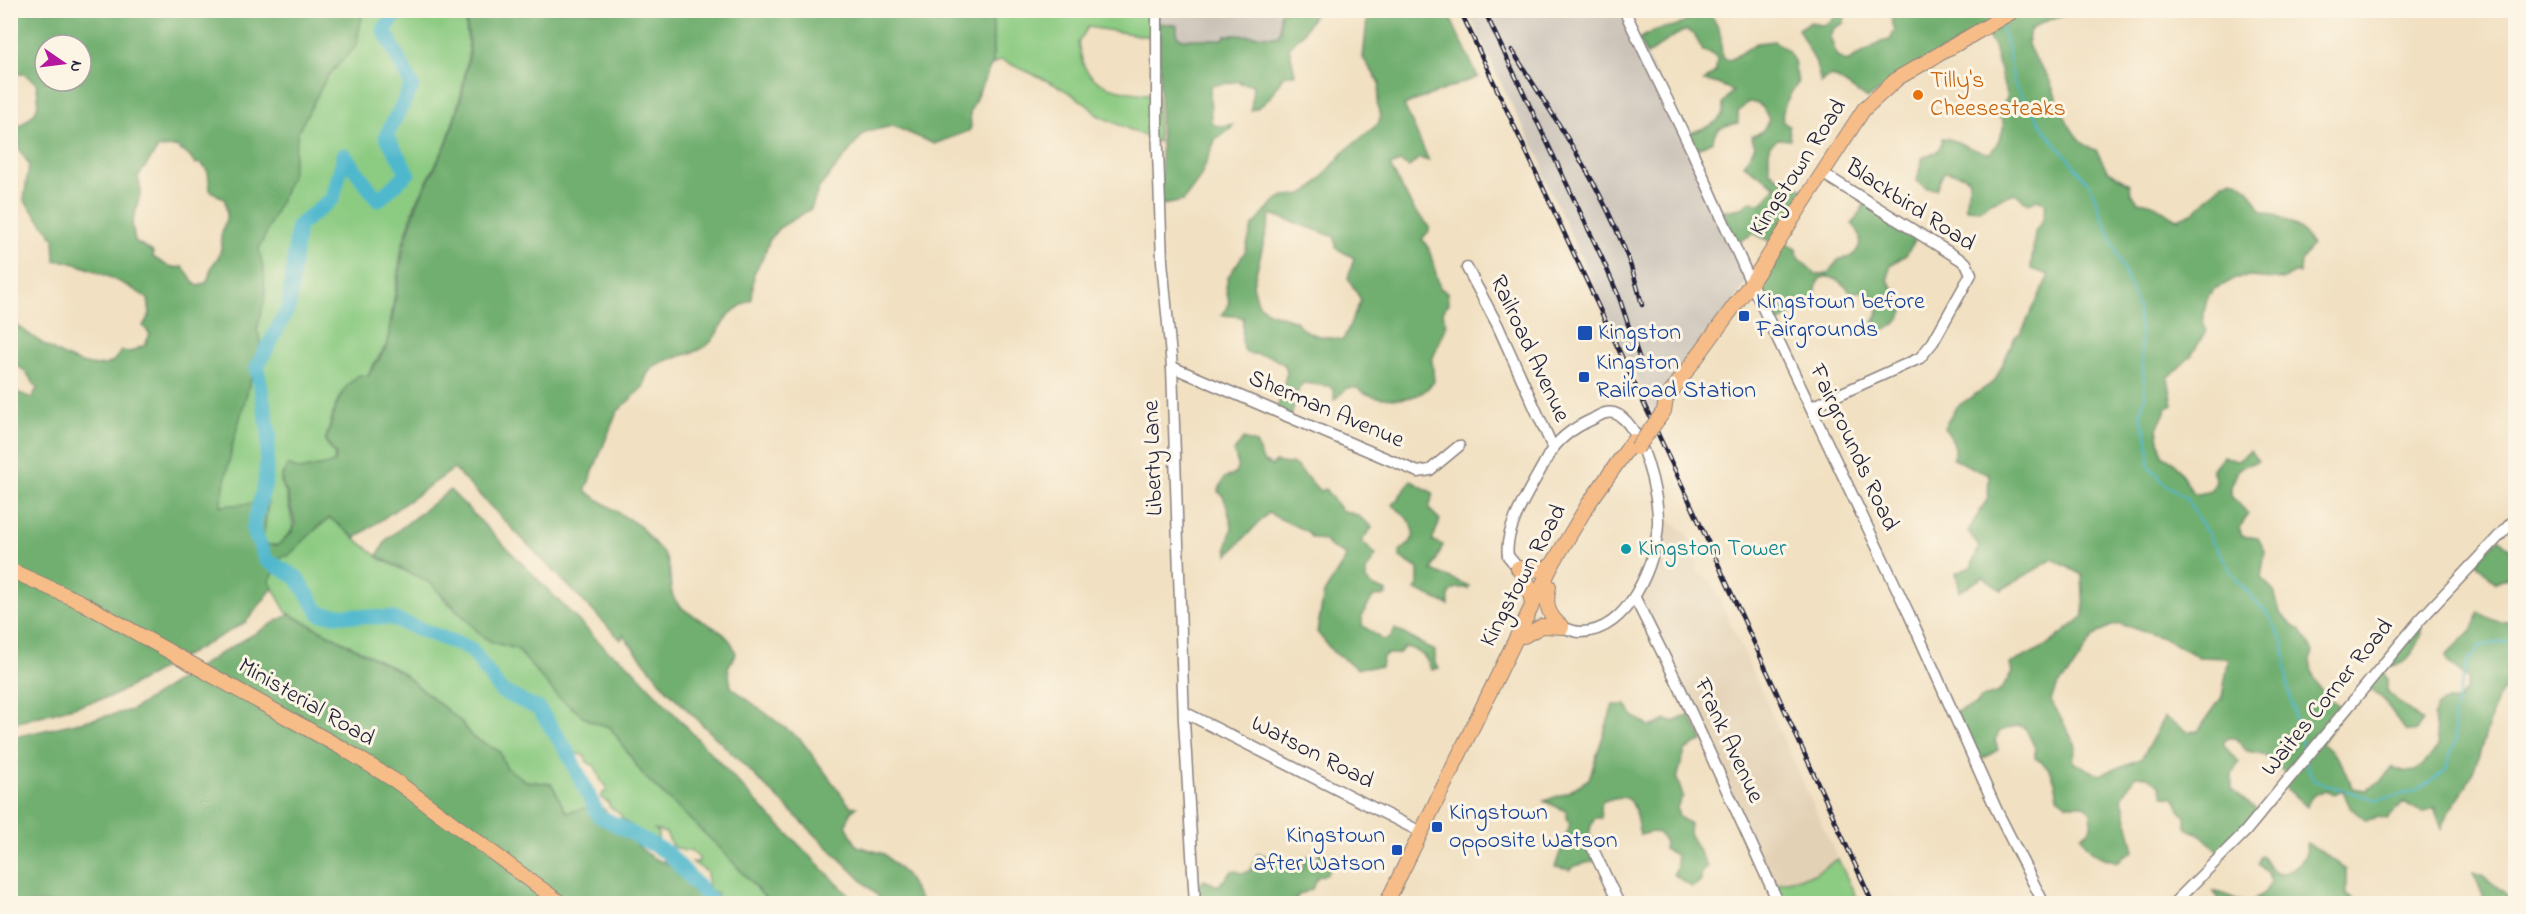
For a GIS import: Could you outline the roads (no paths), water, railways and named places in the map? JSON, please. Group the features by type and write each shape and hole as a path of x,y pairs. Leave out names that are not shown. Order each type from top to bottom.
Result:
{"main road":[{"name":"Kingstown Road","path":"1459,755 1469,742 1550,586 1593,510 1666,399 1751,283 1853,123 1884,88 2014,10"},
{"name":"Kingstown Road","path":"1386,903 1552,565 1588,503 1635,444"},
{"path":"1518,568 1541,570 1552,565"},
{"path":"1518,568 1528,583 1532,603"},
{"name":"Ministerial Road","path":"10,570 81,602 347,751 397,782 562,903"},
{"path":"1550,586 1546,606 1549,613 1563,627"},
{"path":"1524,636 1542,626 1563,627"}],"street":[{"name":"Liberty Lane","path":"1157,10 1157,124 1162,261 1172,367 1184,712 1195,903"},
{"name":"Fairgrounds Road","path":"1624,10 1909,614 1997,811 2044,903"},
{"name":"Blackbird Road","path":"1811,407 1920,358 1933,342 1971,274 1966,262 1822,173"},
{"name":"Railroad Avenue","path":"1467,268 1497,324 1553,448"},
{"name":"Sherman Avenue","path":"1172,367 1418,472 1430,470 1459,446"},
{"path":"1518,568 1508,556 1508,537 1553,448 1568,433 1607,412 1615,413 1625,419 1646,457 1654,483 1658,525 1650,562 1635,598 1609,623 1579,632 1563,627"},
{"name":"Waites Corner Road","path":"2173,903 2245,832 2420,620 2516,518"},
{"name":"Frank Avenue","path":"1635,598 1679,686 1779,903"},
{"name":"Watson Road","path":"1184,712 1421,831"},
{"path":"1589,841 1619,903"}],"waterway":[{"path":"399,10 384,30 412,86 386,136 408,173 378,200 344,155 333,198 298,226 289,307 257,367 269,433 265,483 253,529 266,560 296,577 320,614 391,618 471,649 501,691 539,709 568,753 598,815 668,853 714,904"},
{"path":"1994,10 1996,16"},
{"path":"2000,24 2005,37 2014,84 2047,133 2090,185 2138,307 2145,396 2140,414 2148,440 2149,465 2164,483 2185,497 2236,579 2268,614 2284,643 2287,682 2304,755"},
{"path":"2306,763 2314,781 2377,800 2417,791 2445,771 2455,742 2453,716 2467,663 2479,646 2516,640"}],"railway":[{"path":"1460,10 1694,511 1873,904"},
{"path":"1484,10 1602,258 1619,297 1643,369"},
{"path":"1512,50 1588,172 1619,236 1642,305"}],"place":[{"name":"Tilly's Cheesesteaks","path":"1918,95"},
{"name":"Kingstown before Fairgrounds","path":"1744,316"},
{"name":"Kingston","path":"1585,333"},
{"name":"Kingston Railroad Station","path":"1584,377"},
{"name":"Kingston Tower","path":"1626,549"},
{"name":"Kingstown opposite Watson","path":"1437,827"},
{"name":"Kingstown after Watson","path":"1397,850"}]}
